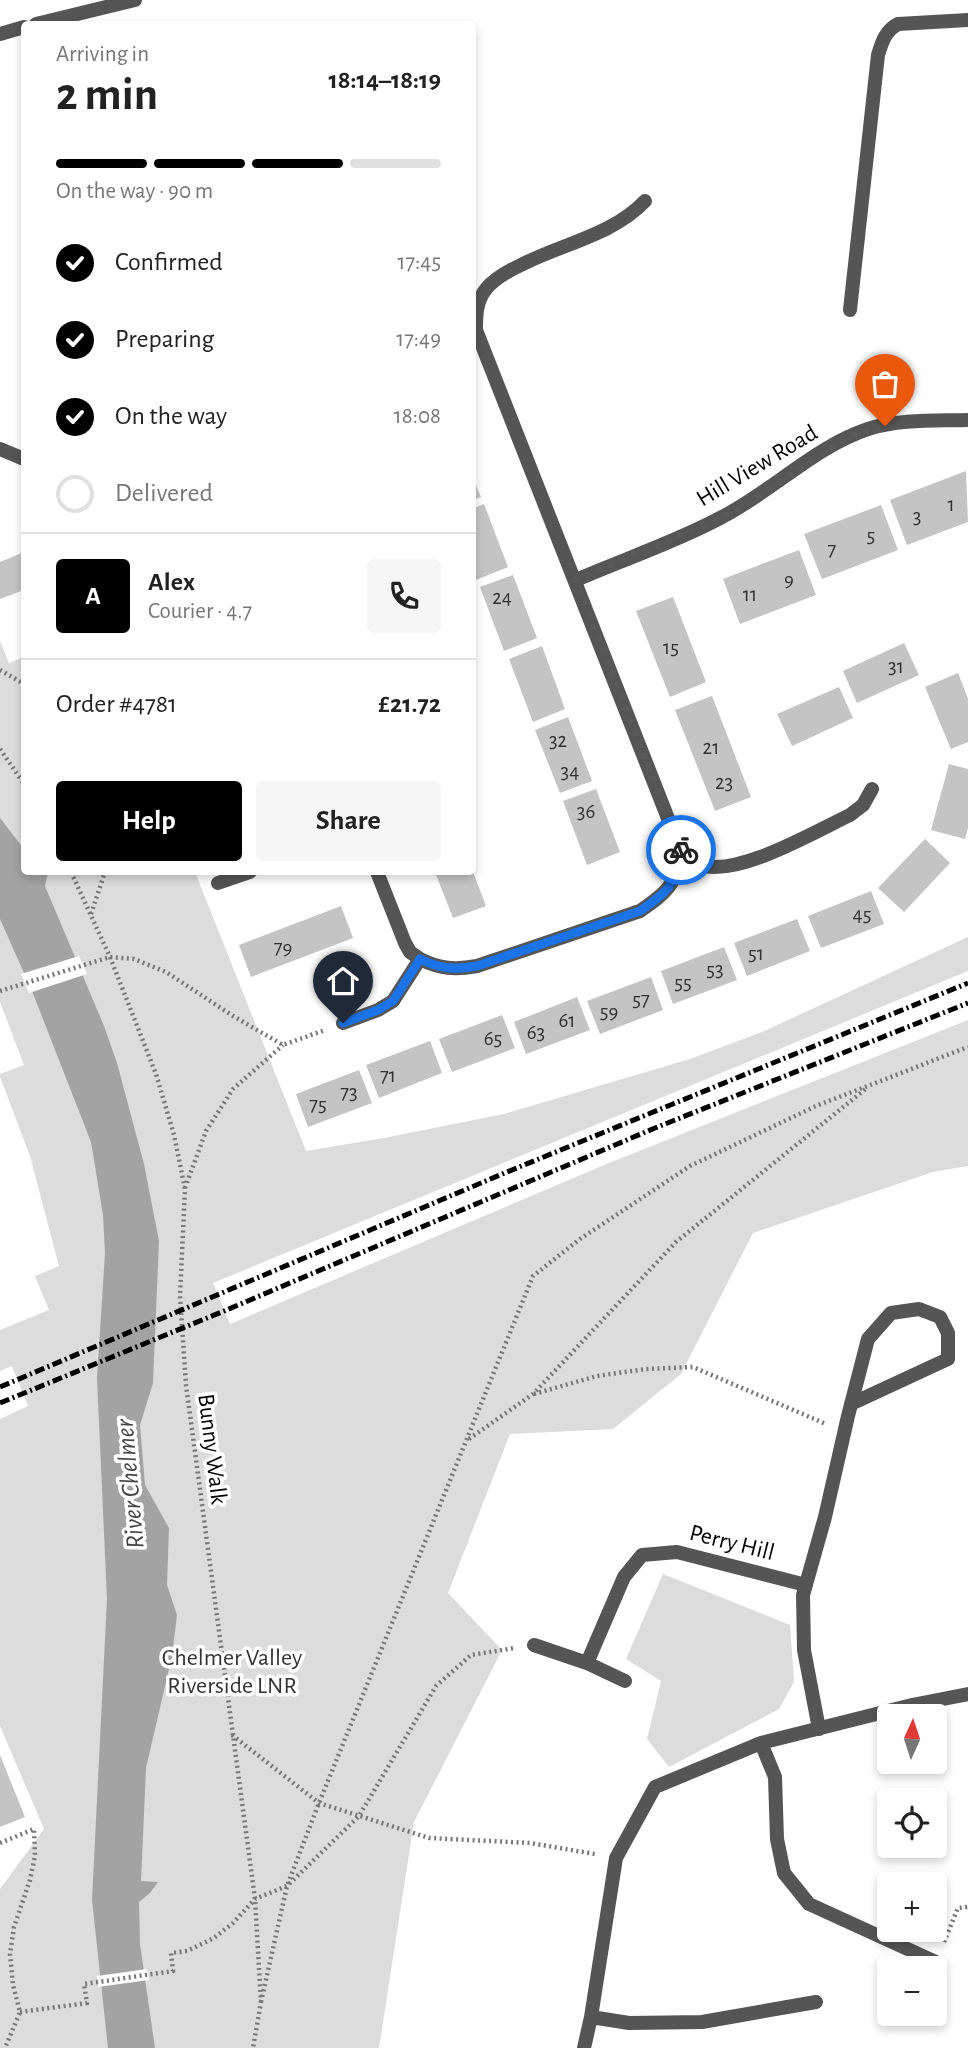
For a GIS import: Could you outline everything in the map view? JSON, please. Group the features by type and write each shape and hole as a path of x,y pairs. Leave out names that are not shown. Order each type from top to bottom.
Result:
{"street":[{"path":"48,21 135,0"},
{"path":"850,310 878,55 882,41 891,28 898,24 968,20"},
{"path":"0,34 21,28"},
{"path":"476,310 485,290 502,274 613,225 632,214 645,201"},
{"path":"378,875 410,951 435,967 455,970 477,966 640,911 662,895 676,878 682,854 576,580 476,334"},
{"name":"Hill View Road","path":"576,580 721,518 761,495 839,442 868,429 901,423 968,419"},
{"path":"0,449 21,458"},
{"path":"682,854 700,865 721,868 742,864 850,816 863,805 872,789"},
{"path":"218,883 241,875"},
{"path":"343,1023 378,1010 393,1001 420,959"},
{"path":"819,1729 804,1650 803,1595 825,1517 844,1431 851,1404 868,1339 891,1313 919,1309 940,1317 948,1333 948,1359 851,1404"},
{"name":"Perry Hill","path":"587,1663 624,1577 642,1555 677,1552 806,1585"},
{"path":"534,1645 587,1663 625,1681"},
{"path":"584,2048 616,1858 656,1787 761,1743 912,1705 968,1694"},
{"path":"761,1743 775,1777 770,1840 784,1872 809,1904 923,1956"},
{"path":"591,2017 629,2022 702,2022 816,2002"}],"path":[{"path":"0,670 21,682"},
{"path":"0,750 21,780"},
{"name":"Bunny Walk","path":"72,875 110,957 156,1074 174,1135 185,1189 180,1296 186,1385 255,1899 261,2002 253,2048"},
{"path":"91,915 104,875"},
{"path":"0,991 110,957 134,959 166,972 233,1016 284,1045"},
{"path":"185,1189 206,1131 233,1089 284,1045 343,1023"},
{"path":"261,2002 287,1886 318,1803 533,1276 580,1239 690,1166 816,1106 968,1047"},
{"path":"468,1439 533,1394 676,1242 873,1084"},
{"path":"533,1394 597,1376 646,1369 692,1367 844,1431"},
{"path":"20,2012 87,2003 84,1984 173,1971 171,1953 187,1951 214,1938 233,1923 255,1899 287,1886 359,1816 436,1686 471,1655 534,1645"},
{"path":"232,1735 318,1803 429,1838 530,1843 616,1858"},
{"path":"0,1843 34,1829 35,1856 14,1927 10,1954 13,1984 20,2012 6,2046 0,2047"},
{"path":"938,1956 958,1908 968,1907"}],"green space":[{"name":"Chelmer Valley Riverside LNR","path":"0,641 9,663 21,658 21,875 196,875 306,1151 504,1114 690,1059 762,1032 968,937 968,971 213,1283 230,1324 604,1165 968,1020 968,1166 933,1172 753,1233 681,1374 613,1429 510,1434 448,1593 502,1650 414,1822 379,2048 0,2048 0,1889 44,1829 0,1726 0,1419 28,1406 12,1366 0,1371 0,1330 49,1310 35,1276 59,1266 30,1156 0,1077 0,1074 24,1065 0,1002"},
{"path":"663,1574 790,1625 794,1682 779,1709 669,1767 647,1739 661,1681 626,1659"}],"water":[{"name":"River Chelmer","path":"0,818 21,845 21,875 47,875 45,886 117,1063 144,1164 159,1241 153,1383 140,1425 145,1485 169,1528 167,1585 177,1615 172,1656 146,1768 141,1881 158,1882 139,1902 140,1944 155,2048 108,2048 92,1900 107,1599 97,1378 105,1253 103,1215 91,1142 32,991 0,919"}],"pier":[{"path":"79,956 87,974 29,993 21,974"},
{"path":"147,1969 149,1980 98,1987 97,1976"}],"building":[{"path":"966,471 968,522 907,545 890,500"},
{"path":"476,485 481,497 476,499"},
{"path":"484,504 508,567 476,580 476,507"},
{"path":"881,505 898,550 822,579 804,534"},
{"path":"799,550 816,595 740,624 723,579"},
{"path":"21,553 21,591 0,599 0,562"},
{"path":"513,575 537,638 504,651 480,587"},
{"path":"673,597 706,682 670,697 636,611"},
{"path":"904,643 919,675 857,703 843,671"},
{"path":"542,646 565,709 533,722 509,659"},
{"path":"958,673 968,699 968,742 951,749 925,687"},
{"path":"839,687 853,718 792,746 777,714"},
{"path":"712,696 751,797 715,811 675,710"},
{"path":"568,717 592,781 560,793 535,730"},
{"path":"949,764 968,769 968,828 965,839 931,830"},
{"path":"596,789 620,852 587,865 563,801"},
{"path":"925,839 950,863 904,912 878,888"},
{"path":"436,875 474,875 486,906 453,918"},
{"path":"871,891 884,924 821,948 808,916"},
{"path":"341,906 353,938 251,977 239,945"},
{"path":"797,919 810,951 747,976 734,943"},
{"path":"724,947 737,980 673,1004 661,971"},
{"path":"651,977 663,1010 600,1034 587,1001"},
{"path":"577,997 590,1030 526,1054 514,1022"},
{"path":"502,1015 515,1048 452,1072 439,1039"},
{"path":"430,1041 442,1073 379,1098 366,1065"},
{"path":"359,1070 372,1103 308,1127 296,1094"},
{"path":"0,1755 25,1817 0,1827"}],"railway":[{"path":"0,1387 507,1172 968,983"},
{"path":"0,1403 655,1128 968,1003"}],"way so far":[{"path":"681,850 576,580 721,518 761,495 839,442 868,429 885,426"}],"route":[{"path":"343,1023 378,1010 393,1001 420,959 435,967 455,970 477,966 640,911 662,895 676,878 681,850"}]}
